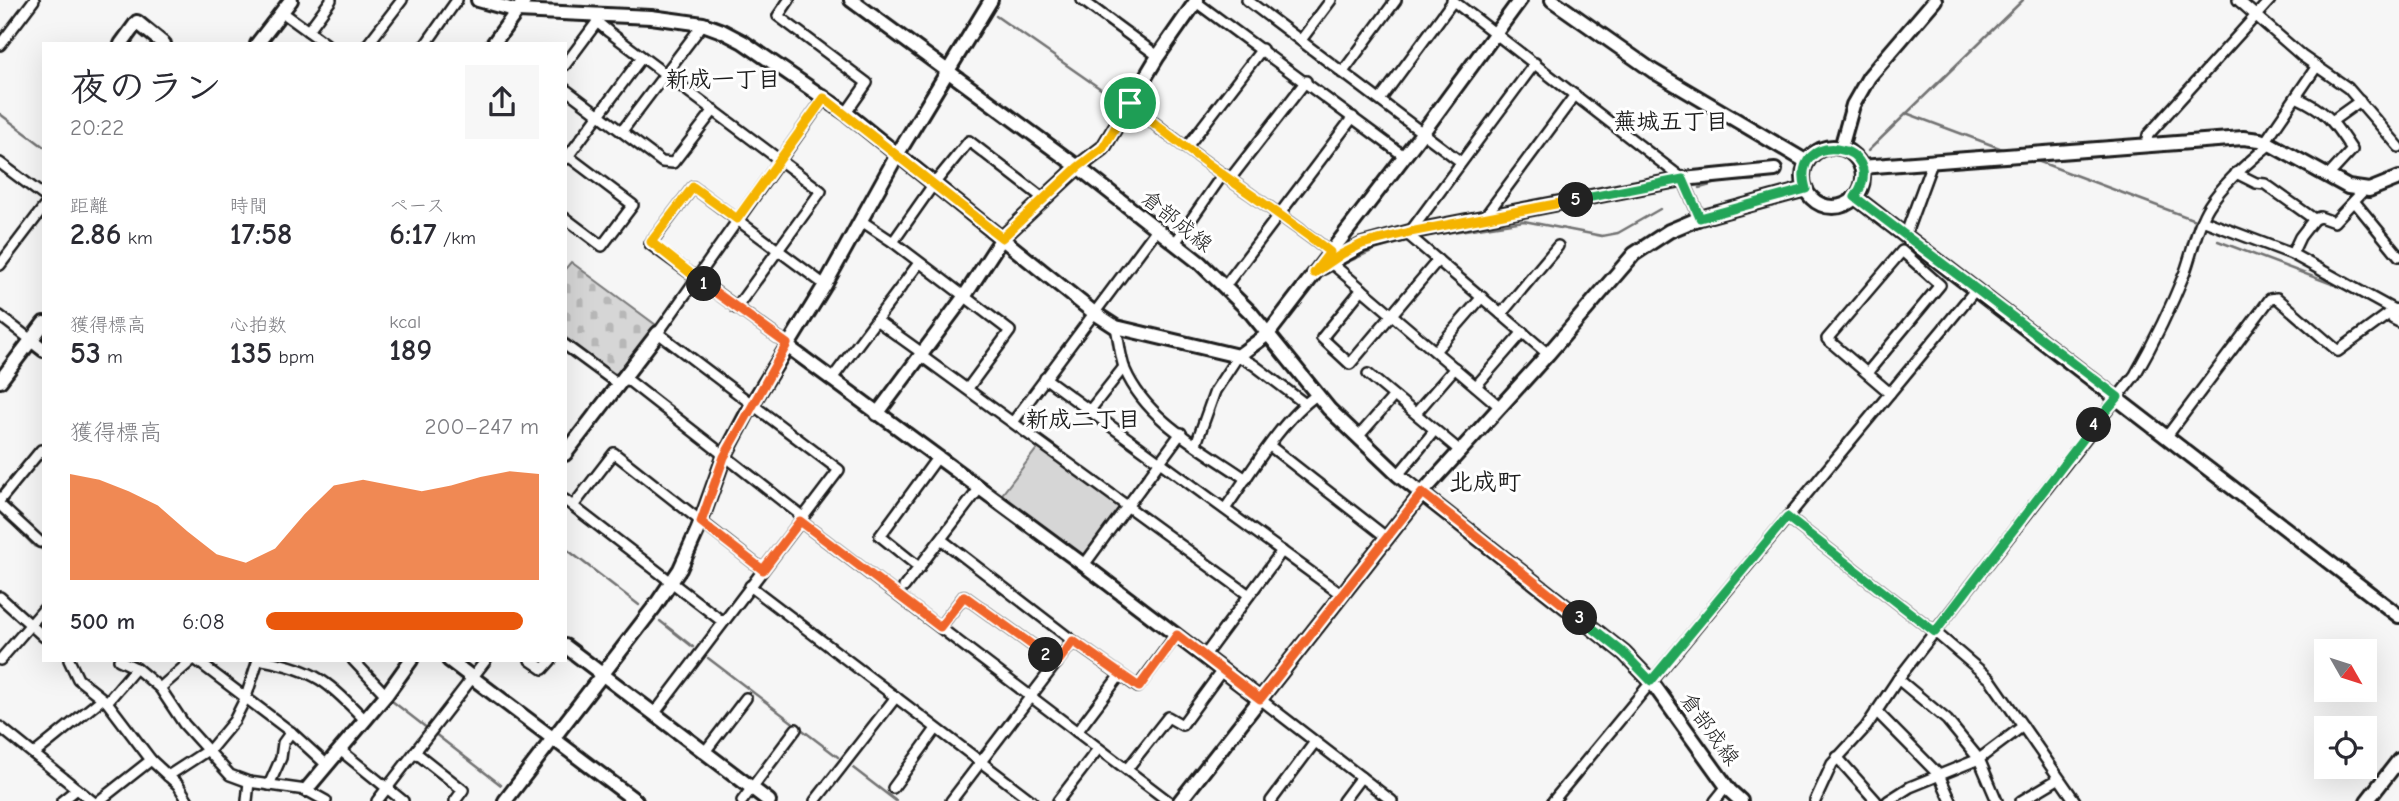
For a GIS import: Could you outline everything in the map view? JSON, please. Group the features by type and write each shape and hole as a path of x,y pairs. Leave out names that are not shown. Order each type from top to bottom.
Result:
{"street":[{"path":"0,45 34,0"},
{"path":"259,42 291,0"},
{"path":"308,31 331,0"},
{"path":"370,42 401,0"},
{"path":"427,42 457,0"},
{"path":"478,0 517,11 596,18 651,17 703,24 743,43 845,113 1093,312 1116,327 1238,356 1304,403"},
{"path":"496,42 525,0"},
{"path":"789,0 778,16 867,83 845,113"},
{"name":"倉部成線","path":"850,0 1078,167 1225,286 1317,395 1398,475 1624,653 1651,681 1727,786 1741,801"},
{"path":"505,801 680,569 701,522 724,455 825,285 897,155 991,0"},
{"path":"1082,0 1158,56"},
{"path":"1247,0 1461,162"},
{"path":"1260,10 1268,0"},
{"path":"1301,40 1331,0"},
{"path":"1342,73 1396,0"},
{"path":"1380,100 1452,0 1683,179 1700,218"},
{"path":"1196,444 1215,391 1238,356 1268,334 1314,273 1330,257 1520,0"},
{"path":"1552,0 1653,71 1807,162"},
{"path":"1841,148 1853,105 1869,77 1936,0"},
{"path":"2238,0 2317,66 2348,88 2399,147"},
{"path":"2146,145 2148,135 2270,0"},
{"path":"877,414 964,298 1002,238 1078,167 1103,148 1158,56 1197,1 1404,156"},
{"path":"282,12 323,42"},
{"path":"596,18 642,57 821,191 736,308"},
{"path":"567,62 596,18"},
{"path":"122,42 137,22 162,42"},
{"path":"622,131 703,24"},
{"path":"1186,148 1262,49"},
{"path":"567,220 602,246 633,205 567,158 642,57"},
{"path":"1408,233 1535,63"},
{"path":"1815,801 1837,757 1866,727 1898,679 2135,375 2155,340 2210,204 2236,173 2267,143 2317,66"},
{"path":"1175,243 1306,81"},
{"path":"567,90 662,162 673,163 714,110"},
{"path":"1484,218 1575,94"},
{"path":"2296,97 2320,109 2352,150 2328,176"},
{"path":"567,451 658,333 824,98"},
{"path":"2332,121 2360,101"},
{"path":"1130,103 1186,148 1279,213 1362,289 1499,407"},
{"path":"1225,286 1353,117"},
{"path":"1861,167 2243,138 2267,143 2348,187 2369,190 2399,178"},
{"path":"893,242 933,185 969,141 1044,199"},
{"path":"1833,147 1853,155 1861,167 1862,183 1855,197 1841,206 1832,207 1817,202 1806,189 1804,175 1807,162 1818,151 1833,147"},
{"path":"1905,236 1934,160"},
{"path":"0,163 42,194"},
{"path":"1330,257 1362,244 1408,233 1683,179 1775,170"},
{"path":"2236,173 2264,184 2314,219"},
{"path":"825,285 693,187 651,242 831,380 1205,655 1392,801"},
{"path":"1180,801 1422,493 1634,254 1669,231 1700,218 1806,189"},
{"path":"2292,254 2300,237 2314,219 2320,217 2334,222 2364,190"},
{"path":"1855,197 2399,616"},
{"path":"2354,201 2397,249"},
{"path":"0,265 42,210"},
{"path":"860,220 1010,331 968,388"},
{"path":"2202,220 2292,254 2397,310"},
{"path":"1013,422 1157,229"},
{"path":"1408,233 1548,354"},
{"path":"1501,313 1558,246"},
{"path":"1867,373 1940,285 1902,251 1826,339 1890,393"},
{"path":"1362,289 1322,338 1350,364 1438,260"},
{"path":"831,380 919,263"},
{"path":"1553,801 1976,289"},
{"path":"1435,351 1482,298"},
{"path":"2166,436 2270,299 2277,298 2338,351 2397,310"},
{"path":"2397,310 2393,319 2399,322"},
{"path":"0,316 42,348"},
{"path":"876,320 1249,595"},
{"path":"0,381 42,326"},
{"path":"1116,327 1124,367 1132,384 1157,416 1246,479"},
{"path":"1476,386 1523,332"},
{"path":"654,714 839,470 658,333"},
{"path":"567,349 621,381 724,455 940,627 1168,801"},
{"path":"1090,410 1124,367"},
{"path":"1416,413 1455,368"},
{"path":"1368,374 1459,450"},
{"path":"1045,378 1342,595"},
{"path":"1225,509 1304,403 1317,395"},
{"path":"1358,437 1394,396"},
{"path":"1398,475 1435,430"},
{"path":"1084,565 1181,433"},
{"path":"1270,446 1386,537"},
{"path":"42,451 0,502 42,541"},
{"path":"723,622 569,503 614,453 763,570"},
{"path":"920,568 880,536 937,458"},
{"path":"904,587 979,489"},
{"path":"1787,517 1935,632 1990,679 2075,801"},
{"path":"942,540 1073,641 1139,687 1177,635"},
{"path":"1205,655 1282,551"},
{"path":"750,586 1028,800"},
{"path":"940,627 964,596 1057,663"},
{"path":"0,597 42,635"},
{"path":"0,660 42,611"},
{"path":"951,801 1073,641"},
{"path":"567,648 769,801"},
{"path":"70,662 78,679 105,701 151,760 178,785 188,801"},
{"path":"123,662 136,668 160,688 184,724 230,775 249,782 306,790 326,801"},
{"path":"160,688 192,662"},
{"path":"197,662 291,732 327,765"},
{"path":"168,776 208,751 234,721 259,662"},
{"path":"271,662 288,665 316,676 331,686 365,720"},
{"path":"355,662 386,695"},
{"path":"306,790 386,695 410,662"},
{"path":"452,662 636,801"},
{"path":"377,801 484,662"},
{"path":"533,662 543,670 549,662"},
{"path":"34,754 105,701 136,668"},
{"path":"1127,769 1168,717 1182,725 1223,669"},
{"path":"1077,732 1120,675"},
{"path":"1898,679 1947,720 1979,759 1997,801"},
{"path":"815,801 896,697"},
{"path":"705,752 746,698"},
{"path":"1876,711 1939,775 1951,801"},
{"path":"1888,801 1910,787 1979,759 2023,726"},
{"path":"0,727 92,801"},
{"path":"742,801 796,729"},
{"path":"893,789 936,729"},
{"path":"269,785 281,758 283,743 291,732"},
{"path":"1271,801 1315,741"},
{"path":"1058,801 1098,748"},
{"path":"340,750 403,801"},
{"path":"415,752 463,790 455,801"},
{"path":"1837,757 1876,801"},
{"path":"99,801 151,760"},
{"path":"2367,801 2399,761"},
{"path":"1343,801 1361,777"},
{"path":"2021,801 2058,779"},
{"path":"247,801 249,782"},
{"path":"1714,801 1727,786"},
{"path":"62,801 77,789"}],"green space":[{"path":"571,262 656,325 618,373 613,374 567,339 567,267"},
{"path":"1039,446 1121,505 1082,557 1000,497"}],"waterway":[{"path":"1868,151 2023,0"},
{"path":"996,16 1121,103"},
{"path":"1906,113 2005,150"},
{"path":"0,114 42,146"},
{"path":"1132,114 1211,171"},
{"path":"2032,159 2195,220"},
{"path":"1700,188 1721,182 1763,180"},
{"path":"1426,236 1524,221 1602,236 1618,233 1660,209"},
{"path":"1341,265 1378,248 1408,240"},
{"path":"2218,241 2356,293"},
{"path":"0,511 34,546 42,549"},
{"path":"567,550 639,605"},
{"path":"660,621 693,647"},
{"path":"708,658 838,757"},
{"path":"392,701 428,729"},
{"path":"434,733 501,785"},
{"path":"853,768 896,801"}],"district":[{"name":"新成一丁目","path":"723,79"},
{"name":"蕪城五丁目","path":"1671,121"},
{"name":"新成二丁目","path":"1083,419"},
{"name":"北成町","path":"1485,482"}],"route":[{"path":"824,98 1002,238 1078,167 1103,148 1130,103 1162,131 1330,252 1314,273 1362,244 1683,179 1700,218 1806,189 1805,168 1812,156 1825,148 1841,148 1858,160 1863,174 1860,190 1855,197 2118,397 1935,632 1787,517 1651,681 1624,653 1422,493 1260,699 1177,635 1139,687 1073,641 1057,663 964,596 940,627 800,521 763,570 701,522 724,457 787,344 650,244 693,187 737,219 824,98"}]}
